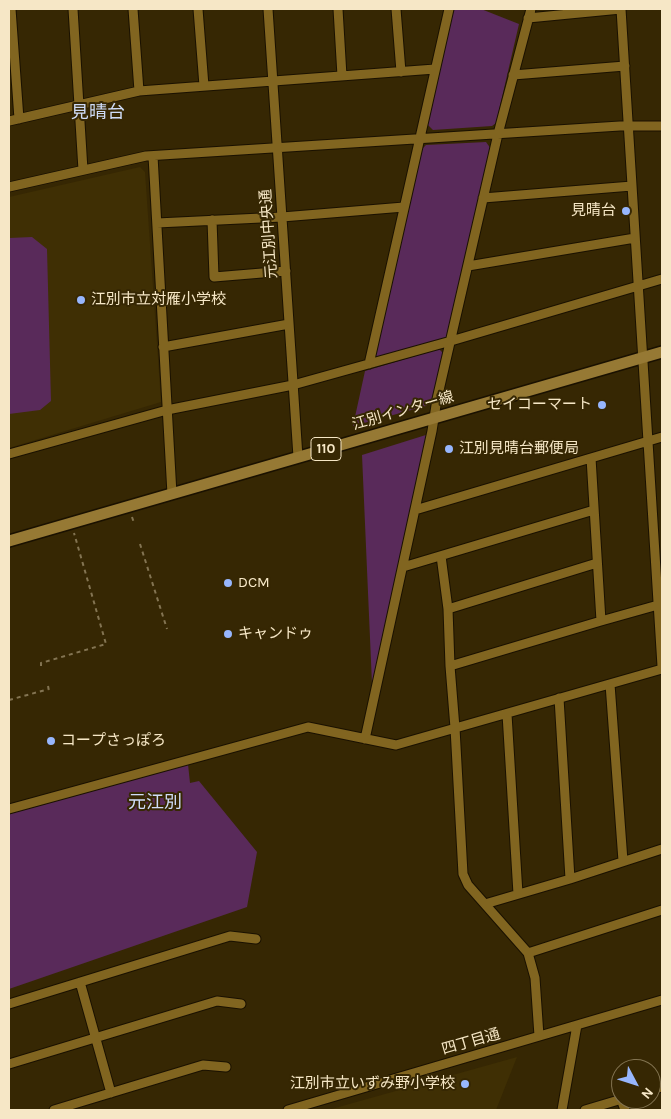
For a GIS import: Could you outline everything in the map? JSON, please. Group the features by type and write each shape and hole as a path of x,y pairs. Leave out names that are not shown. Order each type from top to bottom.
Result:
{"main road":[{"name":"江別インター線","path":"9,541 662,352"}],"street":[{"path":"11,9 19,119"},
{"path":"73,9 83,170"},
{"path":"134,9 139,91"},
{"path":"198,9 204,86"},
{"name":"元江別中央通","path":"268,9 298,457"},
{"path":"338,9 342,76"},
{"path":"396,9 401,72"},
{"path":"369,364 449,9"},
{"path":"9,809 308,727 365,739 396,745 662,668 658,605 659,556 642,357 621,9 530,13 483,198 436,405 435,417 365,739"},
{"path":"513,75 625,66"},
{"path":"9,121 139,91 435,69"},
{"path":"9,187 146,156 628,126 662,126"},
{"path":"153,156 172,494"},
{"path":"483,198 632,186"},
{"path":"156,222 282,217 404,207"},
{"path":"212,220 214,277 286,271"},
{"path":"468,266 635,238"},
{"path":"9,454 167,410 293,385 662,279"},
{"path":"164,347 289,324"},
{"path":"415,510 662,436"},
{"path":"591,458 601,621"},
{"path":"403,567 594,510"},
{"path":"441,556 448,608 464,874 468,885 528,954 535,978 539,1036"},
{"path":"448,608 597,563"},
{"path":"450,666 658,605"},
{"path":"610,684 623,861"},
{"path":"559,698 570,879"},
{"path":"507,714 518,894"},
{"path":"485,904 662,849"},
{"path":"528,954 662,910"},
{"path":"9,1004 230,936 256,939"},
{"path":"80,982 111,1093"},
{"name":"四丁目通","path":"288,1110 662,1000"},
{"path":"9,1064 216,1001 241,1004"},
{"path":"562,1110 577,1025"},
{"path":"54,1110 203,1065 226,1067"},
{"path":"585,1110 611,1102"}],"path":[{"path":"132,517 134,523"},
{"path":"41,666 40,664 106,644 74,533"},
{"path":"140,544 167,629"},
{"path":"9,700 49,689"}],"shaded area":[{"path":"454,9 481,9 519,24 496,123 492,126 433,130 427,124"},
{"path":"486,142 491,149 448,337 378,358 375,356 420,151 426,145"},
{"name":"江別市立対雁小学校","path":"140,167 145,172 161,402 9,448 9,197"},
{"path":"32,237 47,249 51,401 40,410 9,414 9,238"},
{"path":"439,349 444,354 433,399 426,406 353,426 365,371"},
{"path":"429,434 372,684 362,455"},
{"path":"188,764 190,783 199,781 257,852 247,907 9,989 9,814"},
{"name":"江別市立いずみ野小学校","path":"517,1057 496,1110 328,1110"}],"place":[{"name":"見晴台","path":"626,211"},
{"name":"江別市立対雁小学校","path":"81,300"},
{"name":"セイコーマート","path":"602,405"},
{"name":"江別見晴台郵便局","path":"449,449"},
{"name":"DCM","path":"228,583"},
{"name":"キャンドゥ","path":"228,634"},
{"name":"コープさっぽろ","path":"51,741"},
{"name":"江別市立いずみ野小学校","path":"465,1084"}],"district":[{"name":"見晴台","path":"98,113"},
{"name":"元江別","path":"155,803"}]}
